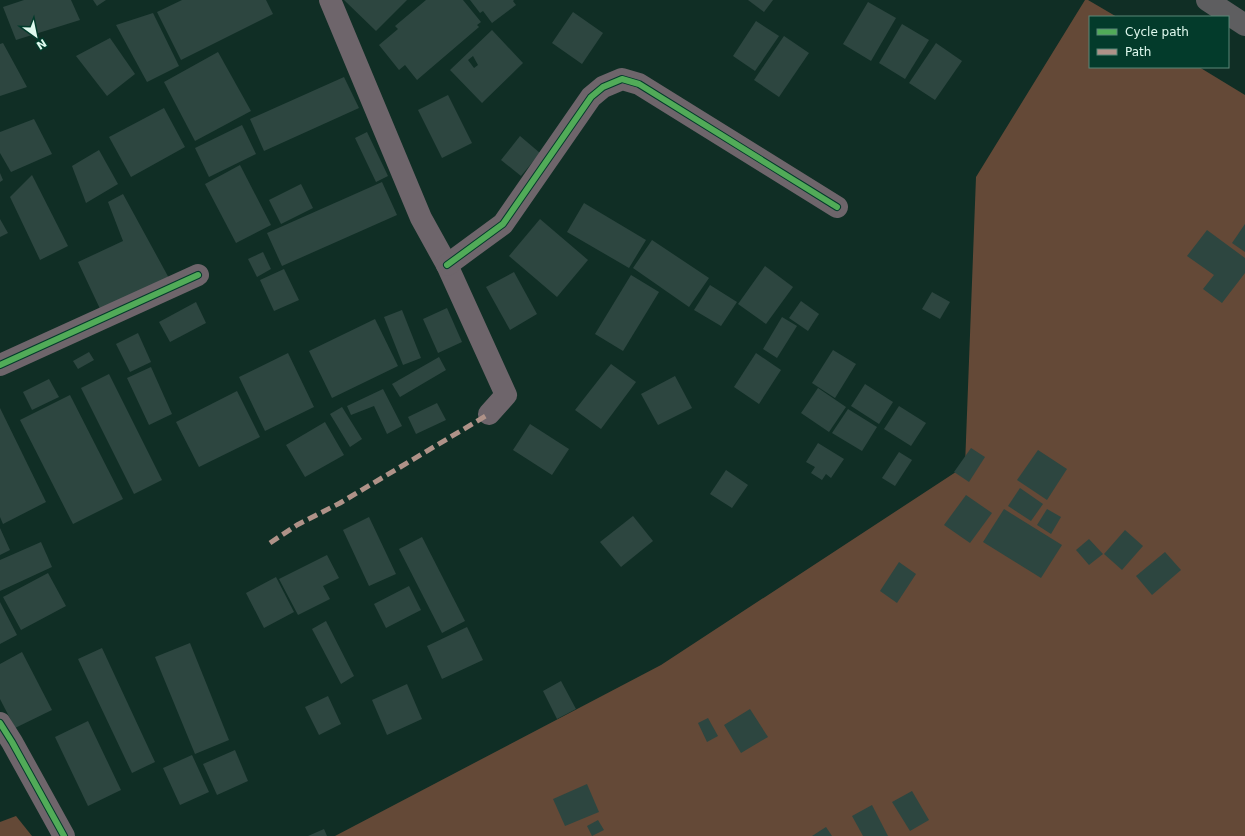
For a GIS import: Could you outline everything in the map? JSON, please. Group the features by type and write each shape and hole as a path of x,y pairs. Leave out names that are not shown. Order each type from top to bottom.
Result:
{"street":[{"path":"330,0 421,218 447,265 506,395 489,414"},
{"path":"1207,0 1245,25"},
{"path":"447,265 503,224 591,97 603,87 622,78 639,84 837,207"},
{"path":"0,365 198,275"},
{"path":"0,723 64,836"}],"shaded area":[{"path":"1085,0 1088,0 1115,16 1089,16 1089,68 1201,68 1245,95 1245,836 335,836 661,665 965,466 976,177"},
{"path":"16,816 32,836 0,836 0,822"}],"building":[{"path":"24,0 71,0 80,20 16,40 3,7"},
{"path":"93,0 106,0 97,6"},
{"path":"182,0 266,0 273,14 181,60 157,12"},
{"path":"344,0 407,0 376,31"},
{"path":"426,0 463,0 481,22 477,25 479,27 417,80 405,65 399,70 379,45 398,29 395,26"},
{"path":"470,0 514,0 513,1 516,5 492,23 483,11 480,13"},
{"path":"748,0 773,0 764,12"},
{"path":"868,2 896,18 871,61 843,44"},
{"path":"573,12 603,33 582,64 552,43"},
{"path":"153,13 179,66 147,82 116,25"},
{"path":"756,21 779,36 755,71 733,56"},
{"path":"902,24 929,40 905,79 879,63"},
{"path":"492,30 523,63 482,103 450,70","holes":["473,56 478,65 474,68 468,60"]},
{"path":"784,36 809,53 779,97 754,80"},
{"path":"110,38 135,74 107,96 76,56"},
{"path":"3,43 27,87 0,96 0,44"},
{"path":"936,43 962,61 935,100 909,83"},
{"path":"218,52 251,111 195,141 164,82"},
{"path":"344,77 359,108 264,151 250,119"},
{"path":"448,95 472,143 442,158 418,110"},
{"path":"164,108 185,147 131,177 109,137"},
{"path":"34,119 52,154 11,172 0,153 0,132"},
{"path":"242,125 256,154 209,177 195,148"},
{"path":"367,132 388,176 376,182 355,138"},
{"path":"520,136 540,153 521,176 501,160"},
{"path":"99,150 118,184 86,203 72,166"},
{"path":"240,165 271,225 236,243 205,184"},
{"path":"0,173 3,180 0,182"},
{"path":"32,175 68,246 40,260 10,197"},
{"path":"382,182 397,215 282,266 267,233"},
{"path":"301,184 313,208 281,224 269,200"},
{"path":"123,194 170,280 102,313 78,262 123,241 108,202"},
{"path":"584,203 646,240 629,268 567,232"},
{"path":"0,219 8,233 0,237"},
{"path":"540,219 588,260 557,297 509,256"},
{"path":"1245,224 1245,252 1232,243"},
{"path":"1207,230 1245,258 1245,273 1222,303 1203,289 1214,275 1187,256"},
{"path":"652,240 709,278 689,307 633,268"},
{"path":"263,252 271,269 257,277 248,259"},
{"path":"765,266 793,287 766,324 738,304"},
{"path":"284,269 299,300 274,311 260,280"},
{"path":"514,272 537,314 510,330 486,287"},
{"path":"631,275 659,292 623,351 595,334"},
{"path":"710,285 737,302 721,326 694,310"},
{"path":"932,292 950,302 940,319 922,309"},
{"path":"801,301 819,314 808,331 789,318"},
{"path":"196,302 206,323 170,342 159,322"},
{"path":"447,308 462,342 438,353 423,319"},
{"path":"402,310 421,358 403,365 384,317"},
{"path":"782,317 797,326 777,358 763,349"},
{"path":"375,319 398,366 332,398 309,351"},
{"path":"138,333 151,362 130,372 116,344"},
{"path":"833,350 856,364 835,398 812,383"},
{"path":"89,352 94,360 78,369 73,361"},
{"path":"288,353 314,407 265,431 239,377"},
{"path":"756,353 781,370 759,404 734,387"},
{"path":"439,357 446,370 400,397 392,384"},
{"path":"611,364 636,382 601,429 575,410"},
{"path":"151,367 172,414 149,425 127,378"},
{"path":"109,374 162,480 134,494 81,388"},
{"path":"675,376 692,408 658,425 641,394"},
{"path":"49,379 59,397 32,410 23,392"},
{"path":"865,384 893,402 879,424 851,406"},
{"path":"818,388 846,407 829,432 801,413"},
{"path":"383,389 402,426 387,434 374,406 351,415 347,406"},
{"path":"237,391 260,437 199,467 176,422"},
{"path":"70,395 123,499 73,524 20,420"},
{"path":"437,403 446,420 416,434 408,417"},
{"path":"899,406 926,423 911,446 884,429"},
{"path":"342,407 362,439 350,447 330,414"},
{"path":"0,408 46,502 3,524 0,517"},
{"path":"848,409 877,427 862,451 832,433"},
{"path":"325,422 344,455 305,477 286,445"},
{"path":"530,424 569,449 552,475 513,450"},
{"path":"818,443 844,459 831,478 826,474 822,480 811,473 815,467 806,462"},
{"path":"971,448 985,457 969,482 954,472"},
{"path":"1038,450 1067,469 1047,500 1017,480"},
{"path":"899,452 912,460 895,486 882,478"},
{"path":"726,470 748,485 732,508 710,494"},
{"path":"1020,488 1043,504 1031,521 1008,506"},
{"path":"966,495 992,513 970,543 944,525"},
{"path":"1004,509 1062,545 1041,578 983,542"},
{"path":"1047,509 1061,517 1051,534 1037,525"},
{"path":"633,516 653,541 621,567 600,542"},
{"path":"369,517 396,574 369,586 343,530"},
{"path":"0,528 10,550 0,555"},
{"path":"1125,530 1143,546 1122,570 1104,554"},
{"path":"422,537 465,621 442,633 399,549"},
{"path":"1089,539 1103,554 1089,565 1076,550"},
{"path":"41,542 52,567 0,591 0,560"},
{"path":"1165,552 1181,570 1152,595 1136,576"},
{"path":"327,555 339,578 323,586 330,599 298,615 279,579"},
{"path":"899,562 916,574 897,603 880,591"},
{"path":"48,573 66,606 21,630 3,597"},
{"path":"276,577 294,612 264,628 246,593"},
{"path":"409,586 421,610 386,628 374,604"},
{"path":"0,602 17,635 0,644"},
{"path":"326,621 354,676 341,684 312,629"},
{"path":"467,627 483,660 442,679 427,646"},
{"path":"190,643 229,740 195,754 155,657"},
{"path":"102,648 155,762 132,773 78,659"},
{"path":"22,652 52,710 15,728 0,699 0,664"},
{"path":"561,681 576,709 557,719 543,691"},
{"path":"407,684 422,719 387,735 372,700"},
{"path":"328,696 341,724 319,735 305,707"},
{"path":"750,709 768,737 741,753 724,725"},
{"path":"708,718 718,736 707,742 698,723"},
{"path":"88,721 121,790 88,806 55,737"},
{"path":"235,750 248,781 217,795 203,764"},
{"path":"192,755 209,792 180,805 163,768"},
{"path":"587,784 599,812 565,826 553,799"},
{"path":"912,791 929,820 910,831 892,802"},
{"path":"872,805 888,836 863,836 852,816"},
{"path":"598,820 604,830 592,836 587,826"},
{"path":"826,827 832,836 812,836"},
{"path":"324,829 327,836 308,836"}],"marked path":[{"path":"270,543 297,525 340,503 489,414"}],"cycle path":[{"path":"447,265 503,224 591,97 603,87 622,79 639,84 837,207"},
{"path":"0,365 198,275"},
{"path":"0,723 64,836"}]}
